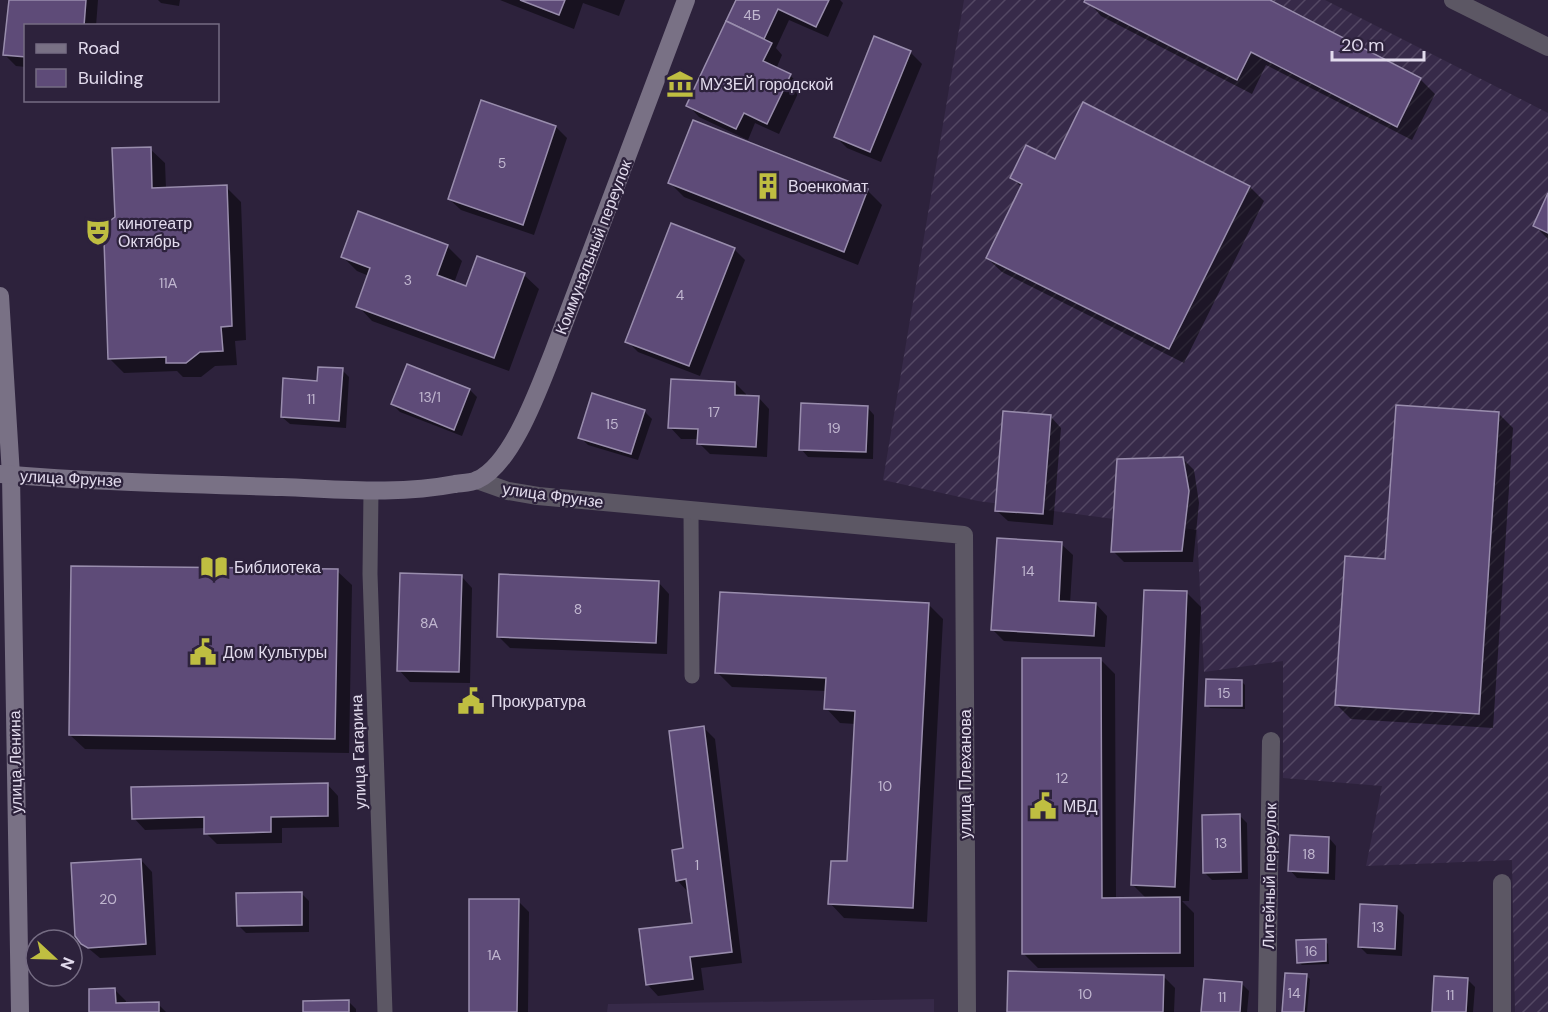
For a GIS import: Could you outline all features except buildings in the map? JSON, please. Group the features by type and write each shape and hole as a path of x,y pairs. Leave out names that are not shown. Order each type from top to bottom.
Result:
{"street":[{"name":"Коммунальный переулок","path":"477,480 500,462 531,407 687,0"},
{"path":"1453,0 1548,47"},
{"name":"улица Ленина","path":"0,296 20,1012"},
{"name":"улица Фрунзе","path":"5,474 56,479 370,491 436,487 477,480 508,491 538,496 964,535"},
{"name":"улица Плеханова","path":"964,535 967,1012"},
{"name":"Литейный переулок","path":"1267,1012 1271,741"},
{"path":"1502,883 1502,1012"}],"lane":[{"name":"улица Гагарина","path":"370,491 370,586 386,1012"},
{"path":"691,511 692,676"}],"shaded area":[{"path":"964,0 1325,0 1548,113 1548,1012 1515,1012 1512,860 1366,866 1382,786 1283,778 1283,661 1204,672 1197,530 978,501 883,480"},
{"path":"934,999 934,1012 607,1012 608,1004"}],"place":[{"name":"МУЗЕЙ городской","path":"680,84"},
{"name":"Военкомат","path":"768,186"},
{"name":"кинотеатр Октябрь","path":"98,232"},
{"name":"Библиотека","path":"214,567"},
{"name":"Дом Культуры","path":"203,652"},
{"name":"Прокуратура","path":"471,701"},
{"name":"МВД","path":"1043,806"}]}
